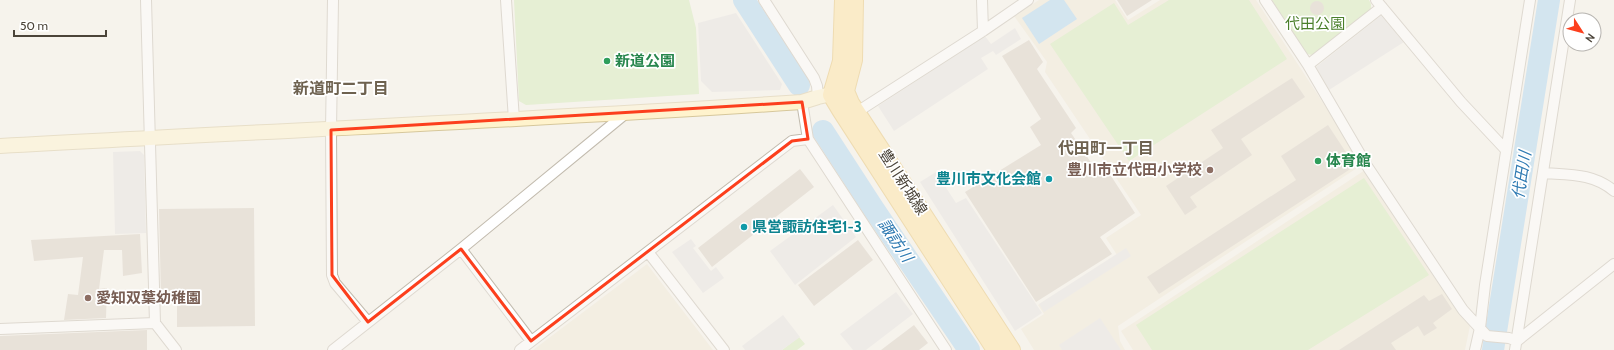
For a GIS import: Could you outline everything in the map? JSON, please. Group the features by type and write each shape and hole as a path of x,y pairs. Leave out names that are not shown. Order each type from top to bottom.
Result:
{"main road":[{"path":"832,94 841,61 843,0"},
{"path":"832,94 854,60 855,0"},
{"name":"豊川新城線","path":"832,94 857,112 1012,350"},
{"name":"豊川新城線","path":"832,94 844,116 995,350"}],"street":[{"path":"146,0 155,323 176,350"},
{"path":"333,0 331,130 332,275 335,283 368,322"},
{"path":"506,0 514,120"},
{"path":"764,0 814,78 817,86 832,94"},
{"path":"982,0 983,31"},
{"path":"857,112 983,31 1028,0"},
{"path":"1265,0 1308,65 1367,166 1463,310 1487,336 1514,343"},
{"path":"1475,350 1480,328 1485,285 1530,0"},
{"path":"1514,343 1570,0"},
{"path":"1308,65 1379,3 1461,102 1506,150"},
{"path":"0,146 149,137 331,130 625,114 802,102 832,94"},
{"path":"802,102 808,139 946,350"},
{"path":"333,350 461,249 625,114"},
{"path":"520,350 792,141 808,139"},
{"path":"1542,173 1591,177 1607,185 1614,191"},
{"path":"461,249 532,341"},
{"path":"648,252 724,350"},
{"path":"1514,343 1614,264"},
{"path":"0,329 155,323"}],"highlighted area":[{"path":"802,102 808,139 792,141 531,341 461,249 368,322 332,275 331,130"}],"shaded area":[{"path":"1039,0 1115,0 1128,20 1160,0 1256,0 1363,164 1118,326 1120,341 1125,350 1034,350 1021,329 1044,314 1038,305 1117,255 1106,238 1141,215 1045,72 1047,62 1014,16"},
{"path":"736,13 782,84 780,90 712,92 701,81 698,23"},
{"path":"1383,14 1404,42 1329,90 1316,67"},
{"path":"1015,28 1021,39 996,55 993,51 981,58 988,69 894,131 878,106 985,36 991,44"},
{"path":"140,151 144,155 146,233 115,234 113,152"},
{"path":"1365,170 1470,326 1465,350 1133,350 1121,331"},
{"path":"936,172 956,203 966,198 1042,313 1015,331 920,182"},
{"path":"833,205 856,237 795,285 770,251"},
{"path":"691,239 696,246 693,248 711,271 716,267 724,278 703,293 672,252"},
{"path":"1126,248 1131,256 1044,312 1039,304"},
{"path":"647,264 713,350 533,350"},
{"path":"896,292 913,314 866,350 853,350 840,334"},
{"path":"783,315 800,337 782,350 745,350 742,346"},
{"path":"1100,318 1121,350 1062,350 1059,345"}],"green space":[{"name":"新道公園","path":"514,0 689,0 696,28 699,94 526,105 519,101"},
{"path":"1169,0 1249,0 1287,59 1129,161 1050,44 1114,3 1128,25"},
{"name":"代田公園","path":"1272,0 1369,0 1371,9 1313,55 1306,54"},
{"path":"1364,178 1429,275 1308,350 1152,350 1136,325"},
{"path":"799,337 805,344 797,350 782,350"}],"water":[{"path":"1050,0 1064,0 1077,19 1039,44 1022,18"}],"building":[{"path":"1117,0 1152,0 1127,16"},
{"path":"1317,1 1322,3 1324,8 1322,13 1317,15 1312,13 1310,8 1312,3"},
{"name":"豊川市文化会館","path":"1029,40 1043,62 1037,69 1076,128 1071,133 1094,167 1102,162 1135,213 1100,237 1112,254 1036,302 965,192 1041,145 1030,127 1041,119 1002,56"},
{"path":"1292,78 1305,97 1241,139 1252,155 1190,197 1197,207 1185,215 1166,186 1223,148 1211,130"},
{"path":"1328,125 1355,166 1159,294 1147,277 1296,180 1281,156"},
{"name":"県営諏訪住宅1-3","path":"800,169 814,187 712,267 698,248"},
{"path":"254,208 255,326 177,327 177,297 161,297 159,209"},
{"path":"140,234 142,273 123,276 122,250 104,250 99,289 107,288 106,318 64,320 68,294 78,295 83,257 34,261 31,240"},
{"path":"858,240 873,260 814,306 798,285"},
{"path":"1442,294 1452,309 1433,323 1437,328 1424,336 1418,326 1391,343 1396,350 1339,350 1424,295 1429,301"},
{"path":"914,325 928,343 919,350 881,350"},
{"path":"147,330 147,350 0,350 0,336"}],"waterway":[{"name":"諏訪川","path":"744,0 799,85"},
{"name":"代田川","path":"1493,350 1549,0"},
{"name":"諏訪川","path":"823,131 969,350"}],"place":[{"name":"新道公園","path":"607,61"},
{"name":"体育館","path":"1318,161"},
{"name":"豊川市立代田小学校","path":"1210,170"},
{"name":"豊川市文化会館","path":"1049,179"},
{"name":"県営諏訪住宅1-3","path":"744,227"},
{"name":"愛知双葉幼稚園","path":"88,298"}],"district":[{"name":"新道町二丁目","path":"341,88"},
{"name":"代田町一丁目","path":"1106,148"}]}
